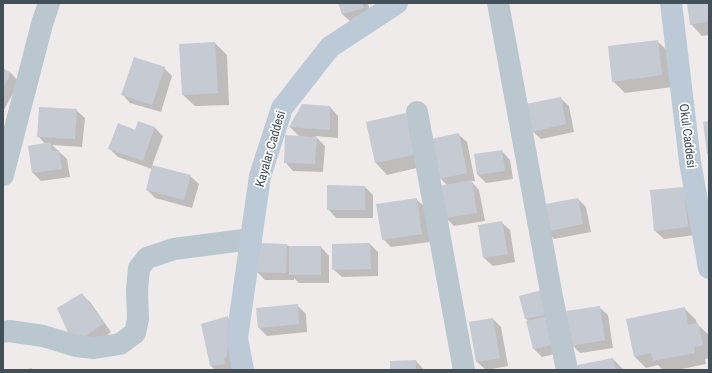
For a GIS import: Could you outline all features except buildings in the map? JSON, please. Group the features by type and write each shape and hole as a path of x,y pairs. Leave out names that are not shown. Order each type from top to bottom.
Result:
{"street":[{"path":"3,175 40,31 49,3"},
{"name":"Kayalar Caddesi","path":"243,370 237,338 260,176 282,108 330,47 397,3"},
{"path":"498,3 550,289 567,370"},
{"name":"Okul Caddesi","path":"671,3 690,162 709,268"},
{"path":"417,112 464,370"},
{"path":"3,332 9,331 43,336 76,346 94,348 120,344 136,333 138,319 139,268 147,258 174,249 251,239"}]}
